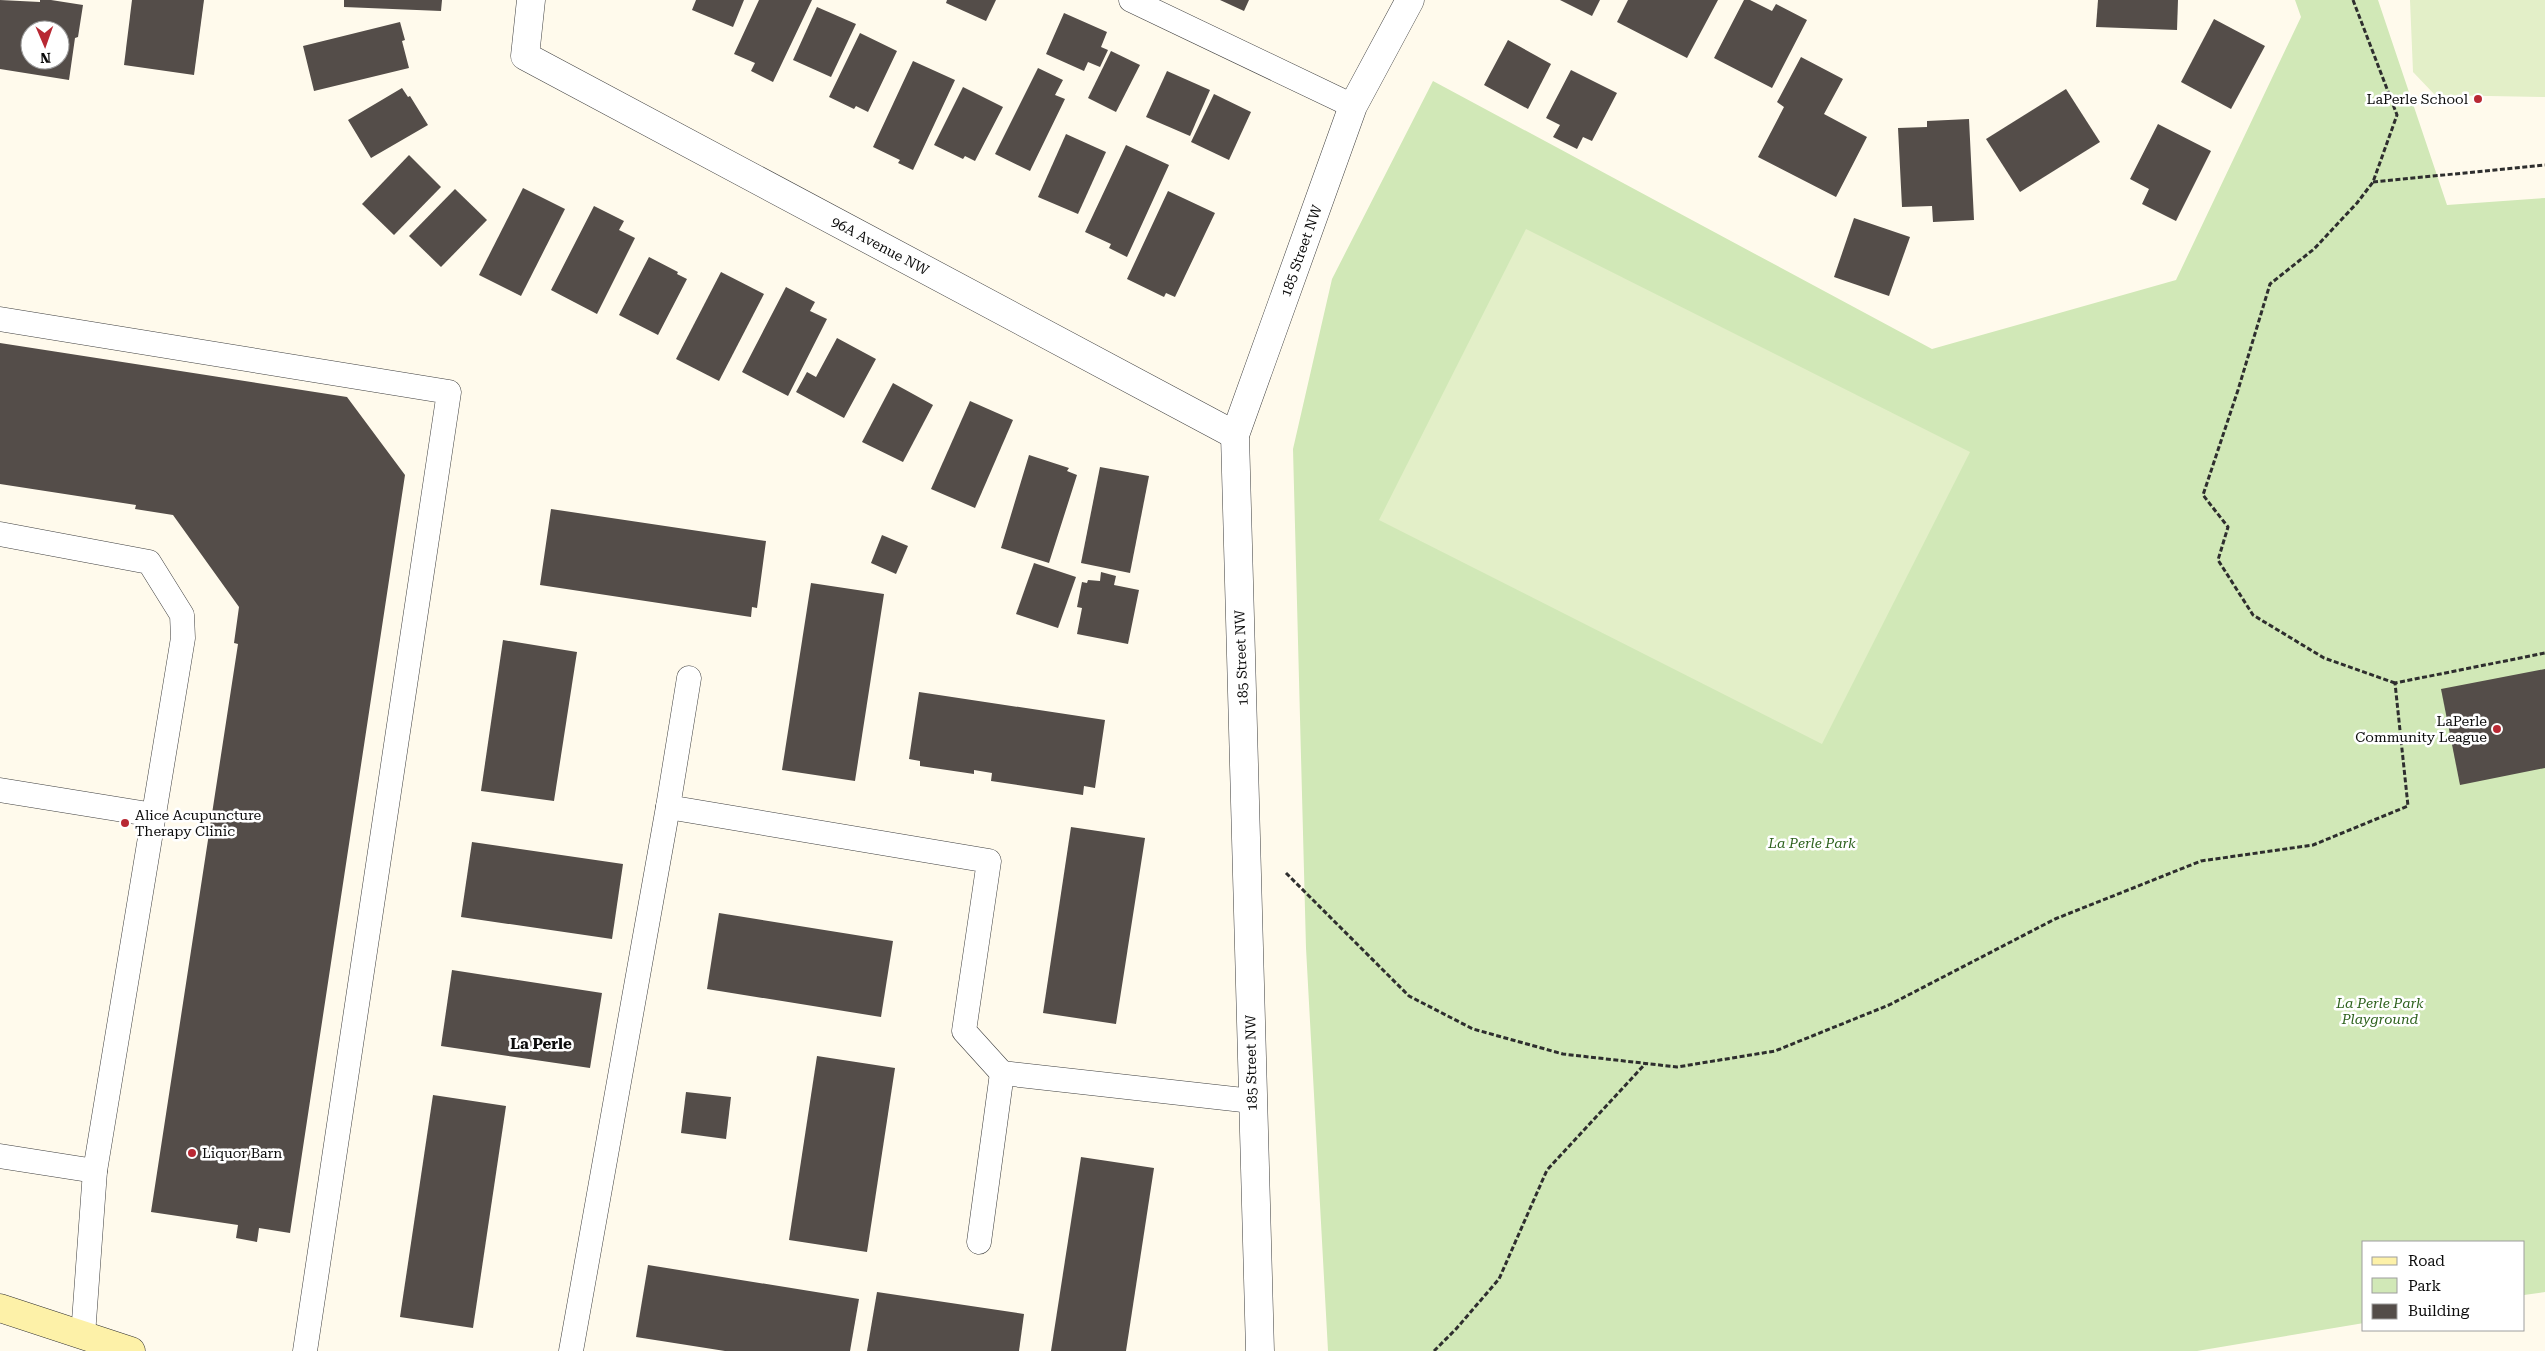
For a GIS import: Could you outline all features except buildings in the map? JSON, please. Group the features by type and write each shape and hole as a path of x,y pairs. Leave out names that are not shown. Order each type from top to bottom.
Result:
{"street":[{"name":"96A Avenue NW","path":"532,0 525,56 1235,435"},
{"name":"185 Street NW","path":"1260,1351 1235,435 1353,106 1410,0"},
{"path":"0,1308 131,1351"}],"lane":[{"path":"1131,0 1353,106"},
{"path":"0,319 449,392 304,1351"},
{"path":"0,534 149,562 182,615 183,638 95,1171 83,1336"},
{"path":"571,1351 668,807 689,678"},
{"path":"0,790 154,815"},
{"path":"668,807 989,861 964,1031 1002,1073 1252,1101"},
{"path":"979,1242 1002,1073"},
{"path":"0,1156 95,1171"}],"path":[{"path":"2353,0 2397,115 2373,182 2357,203 2314,249 2270,284 2238,390 2203,495 2228,526 2218,560 2253,615 2324,658 2395,683 2545,653"},
{"path":"2373,182 2545,165"},
{"path":"1246,832 1348,938 1408,996 1473,1029 1564,1054 1677,1066 1775,1051 1889,1005 2055,920 2201,861 2313,845 2408,806 2395,683"},
{"path":"1434,1351 1456,1330 1499,1279 1547,1170 1645,1063"}],"green space":[{"name":"La Perle Park","path":"2295,0 2378,0 2447,205 2545,198 2545,1292 2525,1295 2525,1241 2362,1241 2362,1323 2197,1351 1328,1351 1306,948 1293,449 1332,279 1433,81 1932,349 2176,280 2301,17"},
{"path":"2410,0 2545,0 2545,97 2435,95 2413,72"},
{"path":"1526,229 1970,452 1822,744 1379,520"}],"place":[{"name":"LaPerle School","path":"2478,99"},
{"name":"LaPerle Community League","path":"2497,729"},
{"name":"Alice Acupuncture Therapy Clinic","path":"125,823"},
{"name":"Liquor Barn","path":"192,1153"}],"district":[{"name":"La Perle","path":"541,1044"}],"park label":[{"name":"La Perle Park Playground","path":"2380,1012"}]}
